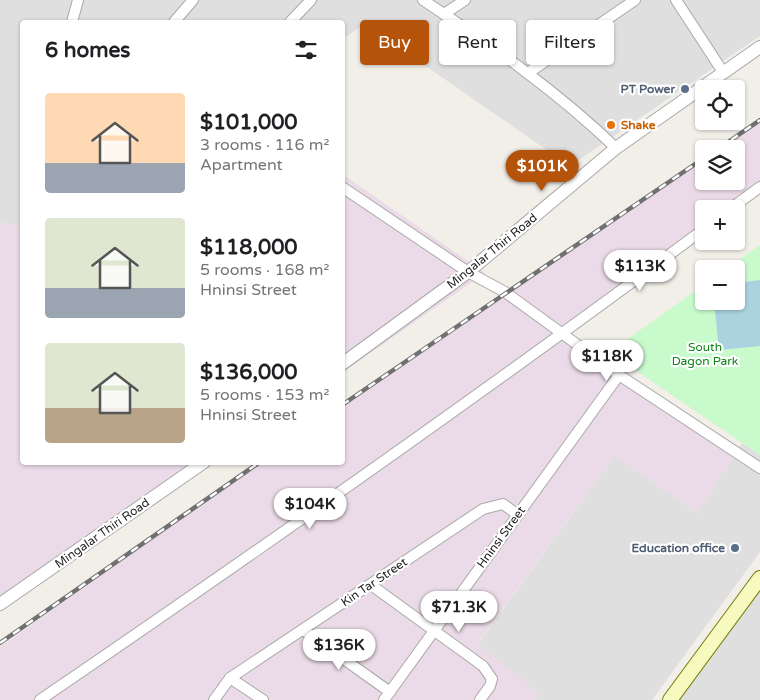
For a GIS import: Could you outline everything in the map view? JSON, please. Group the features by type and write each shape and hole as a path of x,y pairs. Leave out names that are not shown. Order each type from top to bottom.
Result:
{"main road":[{"path":"670,700 760,578"}],"street":[{"path":"73,20 78,0"},
{"path":"176,20 193,0"},
{"path":"292,20 311,0"},
{"path":"423,0 528,73 588,121 616,148"},
{"path":"444,14 465,0"},
{"path":"528,73 635,0"},
{"path":"676,0 723,72"},
{"name":"Mingalar Thiri Road","path":"345,362 468,272 616,148 760,47"},
{"path":"742,200 760,187"},
{"path":"345,189 468,272 505,292 561,335 760,468"},
{"path":"40,700 294,526 561,335 695,236"},
{"name":"Hninsi Street","path":"387,696 619,375"},
{"name":"Mingalar Thiri Road","path":"0,604 200,465"},
{"name":"Kin Tar Street","path":"214,700 230,678 483,509 504,504 518,515"},
{"path":"371,585 483,666 492,679 490,686 480,700"},
{"path":"303,630 387,696"},
{"path":"230,678 262,700"}],"shaded area":[{"path":"0,0 760,0 760,36 570,166 424,65 429,65 429,20 360,20 360,27 345,38 345,20 20,20 20,226 3,223 0,231"},
{"path":"760,120 760,188 743,200 695,200 695,236 562,335 623,371 737,451 697,513 615,455 477,644 540,694 536,700 0,700 0,647 257,465 345,465 345,404 695,164 695,190 745,190 745,140 731,140"},
{"path":"345,176 485,273 345,371"},
{"path":"2,223 20,226 20,465 210,465 0,611 0,231"},
{"path":"742,443 760,455 760,552 652,700 536,700 477,645 615,455 697,513"},
{"path":"760,588 760,700 678,700"}],"green space":[{"name":"South Dagon Park","path":"760,245 760,455 609,352 695,291 695,310 745,310 745,260 739,260"}],"water":[{"path":"760,280 760,346 719,350 715,310 745,310 745,282"}],"railway":[{"path":"731,140 760,120"},
{"path":"345,403 695,164"},
{"path":"0,643 256,465"}],"place":[{"name":"PT Power","path":"685,89"},
{"name":"Shake","path":"611,125"},
{"name":"Education office","path":"735,548"}]}
